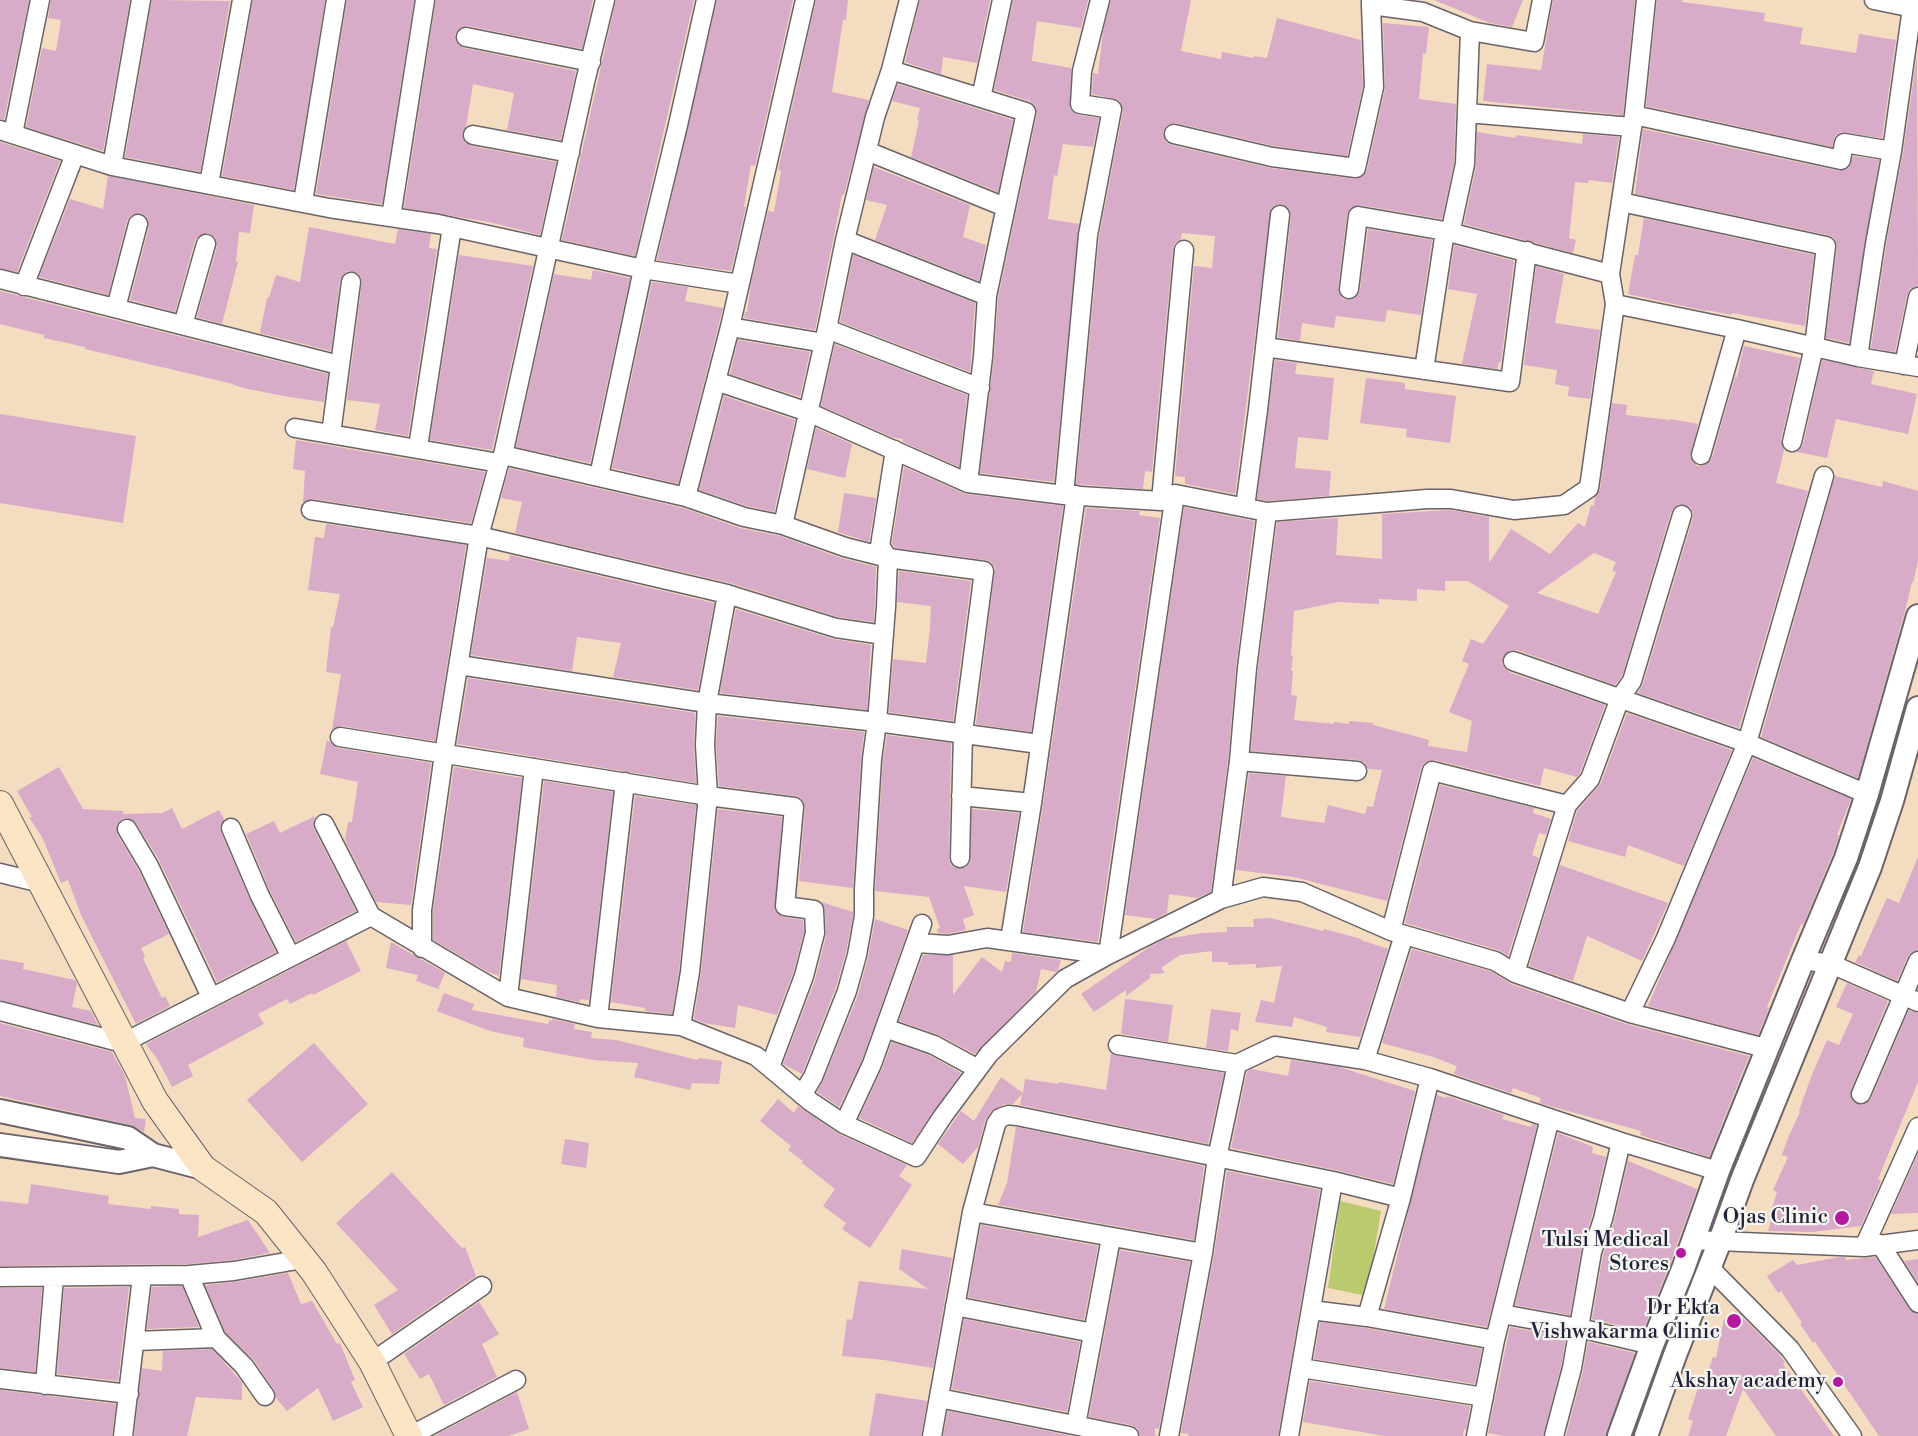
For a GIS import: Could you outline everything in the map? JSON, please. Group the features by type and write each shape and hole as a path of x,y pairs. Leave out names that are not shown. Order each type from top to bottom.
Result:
{"main road":[{"path":"0,804 155,1101 203,1168 266,1212 314,1272 372,1362 409,1436"}],"street":[{"path":"40,0 6,132 112,166 452,227 643,268 739,284"},
{"path":"112,166 141,0"},
{"path":"209,184 242,0"},
{"path":"303,202 336,0"},
{"path":"392,217 425,0"},
{"path":"422,948 422,910 479,536 501,459 605,0"},
{"path":"599,476 643,268 706,0"},
{"path":"686,497 730,327 805,0"},
{"path":"783,525 845,240 880,99 891,70 909,0"},
{"path":"981,98 1002,0"},
{"path":"1010,940 1032,803 1070,495 1088,235 1112,109 1080,104 1082,71 1100,0"},
{"path":"1174,134 1272,157 1356,168 1374,87 1371,2 1423,12 1470,31 1534,42 1542,0"},
{"path":"716,381 808,412 968,483 1070,495 1168,498 1245,507 1267,512 1427,499 1451,499 1514,510 1564,505 1589,488 1615,304 1610,274 1633,121 1646,0"},
{"path":"1858,357 1915,9 1874,0"},
{"path":"1424,370 1447,232 1465,164 1470,31"},
{"path":"466,37 591,62"},
{"path":"891,70 1026,112 987,297 980,388 968,483"},
{"path":"1467,113 1633,121 1841,160 1844,142 1892,151"},
{"path":"472,135 570,153"},
{"path":"867,150 1005,207"},
{"path":"24,286 75,154"},
{"path":"1621,202 1826,246 1814,347 1792,442"},
{"path":"1245,507 1280,215"},
{"path":"1349,290 1358,216 1447,232 1610,274"},
{"path":"116,308 138,224"},
{"path":"418,447 452,227"},
{"path":"845,240 987,297"},
{"path":"183,325 206,244"},
{"path":"1108,955 1168,498 1184,250"},
{"path":"1265,347 1510,382 1527,251"},
{"path":"0,279 339,365"},
{"path":"331,434 351,282"},
{"path":"1615,304 1858,357 1911,366 1918,297"},
{"path":"730,327 825,336 980,388"},
{"path":"1701,455 1737,329"},
{"path":"295,428 599,476 686,497 744,517 783,525 845,547 888,558 984,571 963,733 960,858"},
{"path":"802,1095 813,1077 847,991 864,916 872,759 877,722 888,558 880,546 895,450"},
{"path":"1630,1013 1666,938 1747,743 1824,476"},
{"path":"311,510 479,536 727,594 836,628 884,634"},
{"path":"1221,899 1267,512"},
{"path":"1515,973 1567,806 1590,778 1620,698 1632,681 1682,515"},
{"path":"681,1026 690,972 708,796 705,745 707,703 727,594"},
{"path":"1619,1436 1718,1171 1846,858 1912,658 1918,616"},
{"path":"1513,661 1747,743 1867,794"},
{"path":"459,665 707,703 877,722 1039,744"},
{"path":"1646,1436 1742,1180 1870,867 1892,801 1918,708"},
{"path":"340,737 708,796 794,807 785,906 814,910 815,933 804,976 770,1067"},
{"path":"1239,762 1357,771"},
{"path":"508,997 534,768"},
{"path":"1365,1060 1398,933 1432,771 1567,806"},
{"path":"598,1018 625,782"},
{"path":"961,796 1032,803"},
{"path":"324,824 371,916 508,997 598,1018 681,1026 756,1056 802,1095 844,1124 916,1157 989,1054 1065,979 1221,899 1263,887 1302,892 1398,933 1495,961 1515,973 1630,1013 1769,1049"},
{"path":"231,828 260,896 291,957"},
{"path":"127,829 149,866 211,997"},
{"path":"0,873 41,883"},
{"path":"0,1011 123,1043 371,916"},
{"path":"844,1124 872,1064 922,924"},
{"path":"916,943 948,945 987,938 1108,955"},
{"path":"1803,960 1831,964 1911,999"},
{"path":"1861,1094 1911,999 1918,961"},
{"path":"885,1028 934,1045 978,1069"},
{"path":"1118,1045 1237,1064 1275,1046 1365,1060 1430,1077 1621,1142 1718,1171"},
{"path":"1169,1436 1203,1253 1217,1158 1237,1064"},
{"path":"1367,1317 1401,1198 1430,1077"},
{"path":"0,1111 128,1138 153,1155 203,1168"},
{"path":"932,1436 972,1212 996,1124 1000,1118 1008,1114 1333,1181 1401,1198"},
{"path":"1476,1436 1495,1340 1550,1118"},
{"path":"1872,1246 1918,1127"},
{"path":"1554,1436 1572,1368 1592,1252 1603,1219 1621,1142"},
{"path":"0,1144 119,1162 153,1155"},
{"path":"1292,1436 1301,1368 1333,1181"},
{"path":"972,1212 1203,1253"},
{"path":"1076,1425 1111,1238"},
{"path":"1693,1240 1872,1246 1918,1240"},
{"path":"1872,1246 1918,1303"},
{"path":"0,1277 189,1275 303,1259"},
{"path":"1710,1268 1790,1349 1852,1436"},
{"path":"189,1275 216,1338 244,1366 265,1396"},
{"path":"45,1385 54,1277"},
{"path":"123,1436 142,1277"},
{"path":"372,1362 482,1286"},
{"path":"955,1306 1093,1333"},
{"path":"1311,1310 1367,1317 1495,1340"},
{"path":"1502,1314 1652,1346"},
{"path":"135,1341 216,1338"},
{"path":"1301,1368 1484,1397"},
{"path":"0,1379 129,1394"},
{"path":"409,1436 516,1380"},
{"path":"939,1398 1129,1436"}],"green space":[{"path":"1340,1201 1381,1211 1367,1296 1328,1288"}],"building":[{"path":"0,0 29,0 4,120 0,119"},
{"path":"51,0 130,0 103,151 26,127 42,48 56,51 61,20 48,18"},
{"path":"152,0 230,1 200,172 125,157"},
{"path":"253,0 325,0 294,190 222,176"},
{"path":"347,0 414,0 382,204 316,194"},
{"path":"436,0 593,0 582,49 468,26 462,27 455,34 456,41 464,48 576,71 561,140 507,130 514,93 473,84 466,127 462,134 465,143 471,146 556,162 540,235 489,222 404,208"},
{"path":"616,0 694,0 635,256 562,240"},
{"path":"717,0 793,0 755,166 751,165 744,207 746,207 731,271 657,260"},
{"path":"816,0 848,0 832,92 869,100 844,195 842,195 815,330 744,318 768,211 774,212 781,171 778,170"},
{"path":"920,0 990,0 977,63 943,57 941,74 905,62"},
{"path":"1013,0 1088,0 1081,28 1037,21 1032,61 1071,68 1070,109 1078,115 1099,118 1093,147 1063,144 1057,176 1054,175 1048,219 1079,224 1054,482 980,473 994,358 998,298 1037,114 1030,101 994,90"},
{"path":"1111,0 1191,0 1181,51 1221,59 1222,52 1267,58 1277,18 1361,40 1363,86 1347,156 1274,146 1176,123 1166,126 1163,132 1166,142 1171,145 1270,168 1360,178 1367,170 1385,89 1383,23 1429,27 1426,54 1423,53 1419,99 1456,104 1454,163 1442,219 1359,205 1350,209 1347,215 1338,288 1342,298 1347,300 1354,299 1360,291 1368,229 1432,240 1421,315 1387,310 1385,322 1336,316 1334,328 1302,323 1300,341 1278,337 1291,216 1290,210 1282,204 1275,205 1271,209 1235,494 1185,484 1185,477 1175,476 1194,266 1212,268 1215,236 1182,233 1181,239 1175,243 1173,249 1152,472 1145,471 1143,489 1076,484 1099,237 1123,111 1119,100 1092,94 1093,73 1098,74 1103,32"},
{"path":"1434,0 1523,0 1512,27 1490,23"},
{"path":"1553,0 1635,0 1623,115 1483,101 1487,64 1541,70"},
{"path":"1657,0 1682,0 1682,2 1765,13 1764,21 1803,28 1800,44 1856,53 1859,34 1896,40 1882,138 1841,132 1835,136 1832,147 1646,106"},
{"path":"1917,55 1918,286 1910,289 1907,295 1895,352 1871,348"},
{"path":"898,84 1013,120 998,192 911,157 920,108 892,101"},
{"path":"1643,129 1839,171 1849,168 1853,156 1879,160 1849,343 1826,338 1837,247 1834,238 1635,194"},
{"path":"1477,132 1582,144 1583,134 1619,137 1612,183 1589,180 1588,183 1575,182 1569,238 1576,240 1573,253 1464,224 1476,166"},
{"path":"0,142 60,161 17,272 0,268"},
{"path":"874,167 970,205 963,237 986,245 979,281 875,240 887,205 866,200"},
{"path":"108,176 254,205 250,233 239,232 236,262 238,262 222,324 197,317 217,247 214,237 208,233 195,240 175,312 130,300 149,227 146,216 140,213 130,216 127,221 108,295 39,277 70,199 103,209"},
{"path":"1644,218 1814,255 1805,326 1732,313 1732,315 1706,311 1628,294"},
{"path":"309,227 395,244 398,229 431,234 429,248 437,249 408,436 375,430 380,404 347,400 362,283 357,273 347,271 340,280 331,351 260,333 267,298 269,298 276,275 300,282"},
{"path":"1454,245 1514,261 1501,362 1497,369 1462,364 1477,294 1448,289"},
{"path":"459,255 533,266 492,450 430,440"},
{"path":"853,255 975,303 970,372 840,322"},
{"path":"1536,266 1564,274 1555,323 1600,330 1590,399 1568,396 1569,387 1555,384 1557,370 1524,365"},
{"path":"593,270 630,278 590,463 516,447 554,274 591,280"},
{"path":"652,282 688,287 685,301 723,308 678,484 612,468"},
{"path":"0,291 328,374 324,402 243,388 85,349 85,347 44,338 44,335 0,324"},
{"path":"738,340 810,352 800,397 730,374"},
{"path":"835,344 967,395 959,467 903,442 903,439 892,437 821,406"},
{"path":"1744,346 1800,358 1781,439 1784,450 1776,483 1808,491 1739,728 1638,693 1643,684 1693,518 1690,507 1679,504 1671,512 1622,676 1615,685 1517,650 1510,650 1503,657 1502,664 1509,672 1605,705 1577,777 1544,768 1540,786 1435,760 1424,763 1387,901 1294,877 1236,870 1249,773 1286,776 1281,817 1324,823 1328,805 1365,814 1367,806 1373,807 1382,770 1368,769 1364,762 1358,760 1251,751 1258,669 1277,522 1338,518 1336,555 1382,559 1382,514 1450,510 1489,517 1489,563 1511,529 1550,554 1578,523 1585,527 1591,505 1594,506 1595,497 1600,490 1612,403 1627,405 1626,415 1698,424 1690,457 1697,466 1704,466 1712,458 1735,377 1737,377","holes":["1594,553 1616,562 1612,571 1616,572 1598,614 1537,593","1445,581 1468,581 1509,606 1483,644 1471,639 1462,661 1469,664 1449,712 1472,721 1467,752 1428,746 1429,740 1373,725 1373,723 1349,721 1349,724 1334,722 1334,724 1294,720 1297,696 1291,695 1294,611 1338,602 1379,604 1379,599 1417,601 1417,589 1445,591"]},
{"path":"1275,360 1297,363 1295,374 1334,378 1328,440 1298,437 1295,468 1331,471 1329,496 1268,501 1257,499"},
{"path":"1822,360 1874,371 1871,384 1917,394 1908,434 1836,419 1827,458 1797,452 1803,445"},
{"path":"1366,378 1405,383 1405,389 1456,396 1450,443 1406,437 1407,429 1360,423"},
{"path":"724,396 795,420 774,512 747,506 699,490"},
{"path":"0,414 136,436 123,523 0,503"},
{"path":"816,428 852,444 845,478 807,469"},
{"path":"296,440 485,472 471,523 313,499 303,503 305,471 293,469"},
{"path":"904,467 966,494 1063,506 1031,732 976,724 995,567 986,560 895,548 892,543"},
{"path":"509,468 683,508 740,528 780,536 841,558 876,567 874,622 838,617 730,583 515,533 522,502 501,498"},
{"path":"1835,476 1882,487 1883,481 1918,491 1918,561 1858,778 1761,737"},
{"path":"844,493 876,498 869,542 838,532"},
{"path":"1184,507 1254,521 1211,892 1197,898 1169,894 1167,913 1156,919 1125,915"},
{"path":"1086,508 1140,511 1139,515 1160,518 1098,942 1023,932"},
{"path":"326,524 466,545 435,741 342,726 332,729 341,674 326,672 331,627 333,627 340,594 308,590 315,537 324,538"},
{"path":"510,555 714,603 698,690 613,677 621,643 577,637 572,671 471,655 487,558 509,561"},
{"path":"899,571 971,581 953,721 889,712 893,659 926,663 930,628 931,606 897,602"},
{"path":"736,609 833,639 871,645 867,710 720,693"},
{"path":"468,678 695,713 696,783 457,744"},
{"path":"1627,713 1732,750 1684,866 1628,845 1625,857 1568,841 1577,811 1601,783"},
{"path":"718,716 864,732 853,888 799,881 805,808 801,798 719,786 716,745"},
{"path":"887,735 951,743 949,858 950,864 955,868 965,868 970,863 972,809 1019,813 1006,892 964,886 974,915 963,919 966,930 947,934 938,933 937,929 940,928 929,897 875,891 883,760"},
{"path":"327,740 338,748 431,763 411,905 376,902 345,840 348,822 352,822 358,782 320,774"},
{"path":"1753,758 1851,799 1837,835 1839,835 1834,851 1803,925 1801,924 1758,1035 1648,1006"},
{"path":"59,767 83,809 123,811 123,814 162,813 172,808 182,829 219,810 224,819 220,826 221,832 250,900 276,952 217,982 159,860 136,823 127,818 122,819 117,824 117,834 139,871 169,934 141,948 145,956 143,958 162,998 165,996 170,1006 136,1024 81,915 68,880 61,883 43,839 29,817 32,817 17,791"},
{"path":"454,767 522,778 499,976 433,940 433,911"},
{"path":"544,781 613,792 589,1000 580,999 580,1002 556,997 557,985 521,979"},
{"path":"1440,785 1534,808 1533,813 1551,819 1546,835 1539,833 1532,855 1539,858 1508,956 1498,950 1405,923"},
{"path":"635,796 696,805 679,970 672,1014 645,1011 645,1008 611,1002"},
{"path":"718,809 782,817 775,910 783,917 803,920 804,932 793,973 777,1015 738,1005 735,1028 694,1019"},
{"path":"315,816 314,829 356,911 296,942 270,891 246,834 274,821 280,833"},
{"path":"1918,857 1918,950 1908,956 1897,981 1855,962 1859,955 1861,956 1887,898 1899,903"},
{"path":"1560,865 1668,903 1642,961 1587,936 1573,981 1529,966"},
{"path":"821,902 853,912 853,915 836,987 802,1074 783,1064 815,980 826,936 825,910"},
{"path":"1270,918 1323,931 1324,929 1388,949 1360,1037 1326,1032 1327,1027 1294,1017 1292,1027 1255,1022 1261,1000 1274,1003 1282,966 1256,968 1256,964 1228,965 1228,962 1212,962 1212,951 1180,955 1161,968 1165,973 1150,974 1150,978 1126,996 1126,990 1094,1012 1081,994 1165,939 1202,933 1227,932 1227,927 1254,927 1253,919"},
{"path":"875,919 908,930 862,1060 839,1107 817,1092 858,995"},
{"path":"346,941 361,971 313,995 312,993 290,1004 287,999 258,1014 264,1024 188,1065 193,1076 172,1087 158,1060 146,1044"},
{"path":"391,942 445,973 438,989 416,981 418,975 386,968"},
{"path":"1412,949 1490,971 1511,984 1626,1024 1749,1056 1709,1157 1640,1135 1641,1131 1539,1103 1541,1098 1513,1088 1511,1093 1454,1074 1457,1066 1382,1043"},
{"path":"1012,953 1061,960 1056,972 1041,969 1036,992 975,1054 939,1035 899,1021 923,955 953,955 953,995 982,957 1002,972 1005,961 1011,962"},
{"path":"0,959 24,963 23,969 75,980 77,984 72,1007 91,1011 98,1025 0,1000"},
{"path":"1847,983 1888,1001 1851,1090 1852,1100 1862,1105 1871,1099 1909,1010 1918,1013 1918,1082 1878,1179 1881,1181 1861,1226 1812,1232 1768,1231 1772,1217 1769,1217 1777,1192 1773,1190 1788,1157 1782,1155 1800,1112 1811,1077 1827,1040 1839,1045 1853,1014 1836,1007"},
{"path":"444,993 474,1004 472,1010 548,1024 552,1019 575,1024 574,1029 592,1032 591,1038 616,1040 698,1060 699,1058 722,1061 719,1084 692,1083 690,1090 634,1077 638,1063 593,1060 523,1047 524,1038 490,1031 437,1011"},
{"path":"1125,999 1173,1005 1168,1042 1121,1034"},
{"path":"1211,1009 1241,1013 1238,1031 1231,1029 1228,1051 1206,1048"},
{"path":"0,1023 112,1052 125,1076 135,1118 146,1119 144,1132 131,1125 0,1096"},
{"path":"892,1042 929,1055 961,1073 912,1143 859,1118"},
{"path":"314,1043 368,1104 302,1162 247,1100"},
{"path":"1111,1054 1224,1073 1208,1144 1020,1105 1022,1094 1013,1104 1004,1104 991,1112 985,1121 978,1147 963,1164 938,1144 961,1111 974,1121 1001,1077 1023,1093 1025,1079 1106,1090"},
{"path":"1291,1060 1339,1067 1415,1091 1393,1184 1231,1148 1247,1072 1252,1069 1288,1076"},
{"path":"1437,1095 1446,1098 1447,1096 1504,1115 1502,1119 1531,1127 1532,1124 1537,1126 1487,1327 1384,1309"},
{"path":"778,1099 794,1113 798,1106 839,1134 907,1165 899,1176 912,1185 870,1248 842,1229 846,1223 823,1206 835,1189 802,1163 803,1161 788,1150 791,1146 760,1121"},
{"path":"1016,1127 1204,1166 1194,1240 998,1205 1007,1183"},
{"path":"1558,1133 1593,1147 1592,1153 1606,1157 1581,1250 1570,1315 1515,1305"},
{"path":"565,1139 589,1143 586,1168 561,1164"},
{"path":"1918,1154 1918,1213 1891,1214"},
{"path":"1628,1161 1697,1189 1643,1331 1592,1319 1603,1255 1614,1222"},
{"path":"1227,1171 1320,1190 1278,1436 1188,1436 1189,1434 1181,1433"},
{"path":"392,1172 462,1248 465,1247 476,1276 392,1334 374,1305 398,1290 336,1223"},
{"path":"31,1184 109,1196 108,1204 151,1209 151,1206 179,1209 179,1214 199,1215 198,1237 248,1220 270,1253 233,1260 188,1264 0,1266 0,1201 28,1204"},
{"path":"981,1225 1098,1246 1084,1320 968,1297"},
{"path":"902,1249 952,1258 933,1368 842,1356 847,1319 852,1320 859,1281 928,1289 899,1269"},
{"path":"1120,1250 1190,1262 1159,1429 1155,1428 1155,1436 1140,1436 1137,1428 1132,1425 1089,1417"},
{"path":"1845,1257 1846,1260 1875,1257 1909,1309 1918,1314 1918,1436 1879,1436 1815,1342 1813,1343 1800,1324 1802,1323 1781,1291 1778,1293 1767,1276 1793,1260 1797,1265"},
{"path":"1918,1259 1918,1282 1904,1261"},
{"path":"288,1273 301,1304 312,1301 337,1344 340,1343 355,1380 351,1382 363,1407 333,1421 318,1388 287,1411 276,1398 274,1390 253,1359 225,1332 205,1285"},
{"path":"182,1286 199,1327 147,1329 152,1287"},
{"path":"129,1287 118,1381 57,1374 64,1288"},
{"path":"0,1288 42,1288 35,1372 0,1368"},
{"path":"479,1302 499,1334 482,1344 497,1377 444,1405 429,1374 420,1379 404,1354"},
{"path":"1736,1311 1778,1353 1785,1362 1783,1364 1834,1436 1776,1436 1743,1389 1726,1436 1688,1436 1693,1421 1688,1419 1700,1382 1704,1384 1713,1357 1716,1358 1724,1319"},
{"path":"964,1319 1080,1342 1067,1412 952,1389"},
{"path":"1320,1322 1482,1349 1475,1384 1314,1359"},
{"path":"1510,1327 1566,1337 1543,1436 1504,1436 1488,1433"},
{"path":"1588,1342 1635,1353 1606,1436 1566,1436 1583,1371"},
{"path":"212,1349 242,1382 242,1400 196,1397 187,1436 134,1436 142,1368 162,1371 163,1351"},
{"path":"1310,1381 1470,1406 1466,1430 1464,1429 1463,1436 1385,1436 1303,1422"},
{"path":"0,1390 116,1404 112,1436 0,1436"},
{"path":"517,1392 529,1429 509,1436 434,1436"},
{"path":"876,1393 927,1401 921,1436 869,1436"},
{"path":"948,1411 1072,1436 943,1436"}],"place":[{"name":"Ojas Clinic","path":"1842,1218"},
{"name":"Tulsi Medical Stores","path":"1681,1253"},
{"name":"Dr Ekta Vishwakarma Clinic","path":"1734,1321"},
{"name":"Akshay academy","path":"1838,1382"}]}
